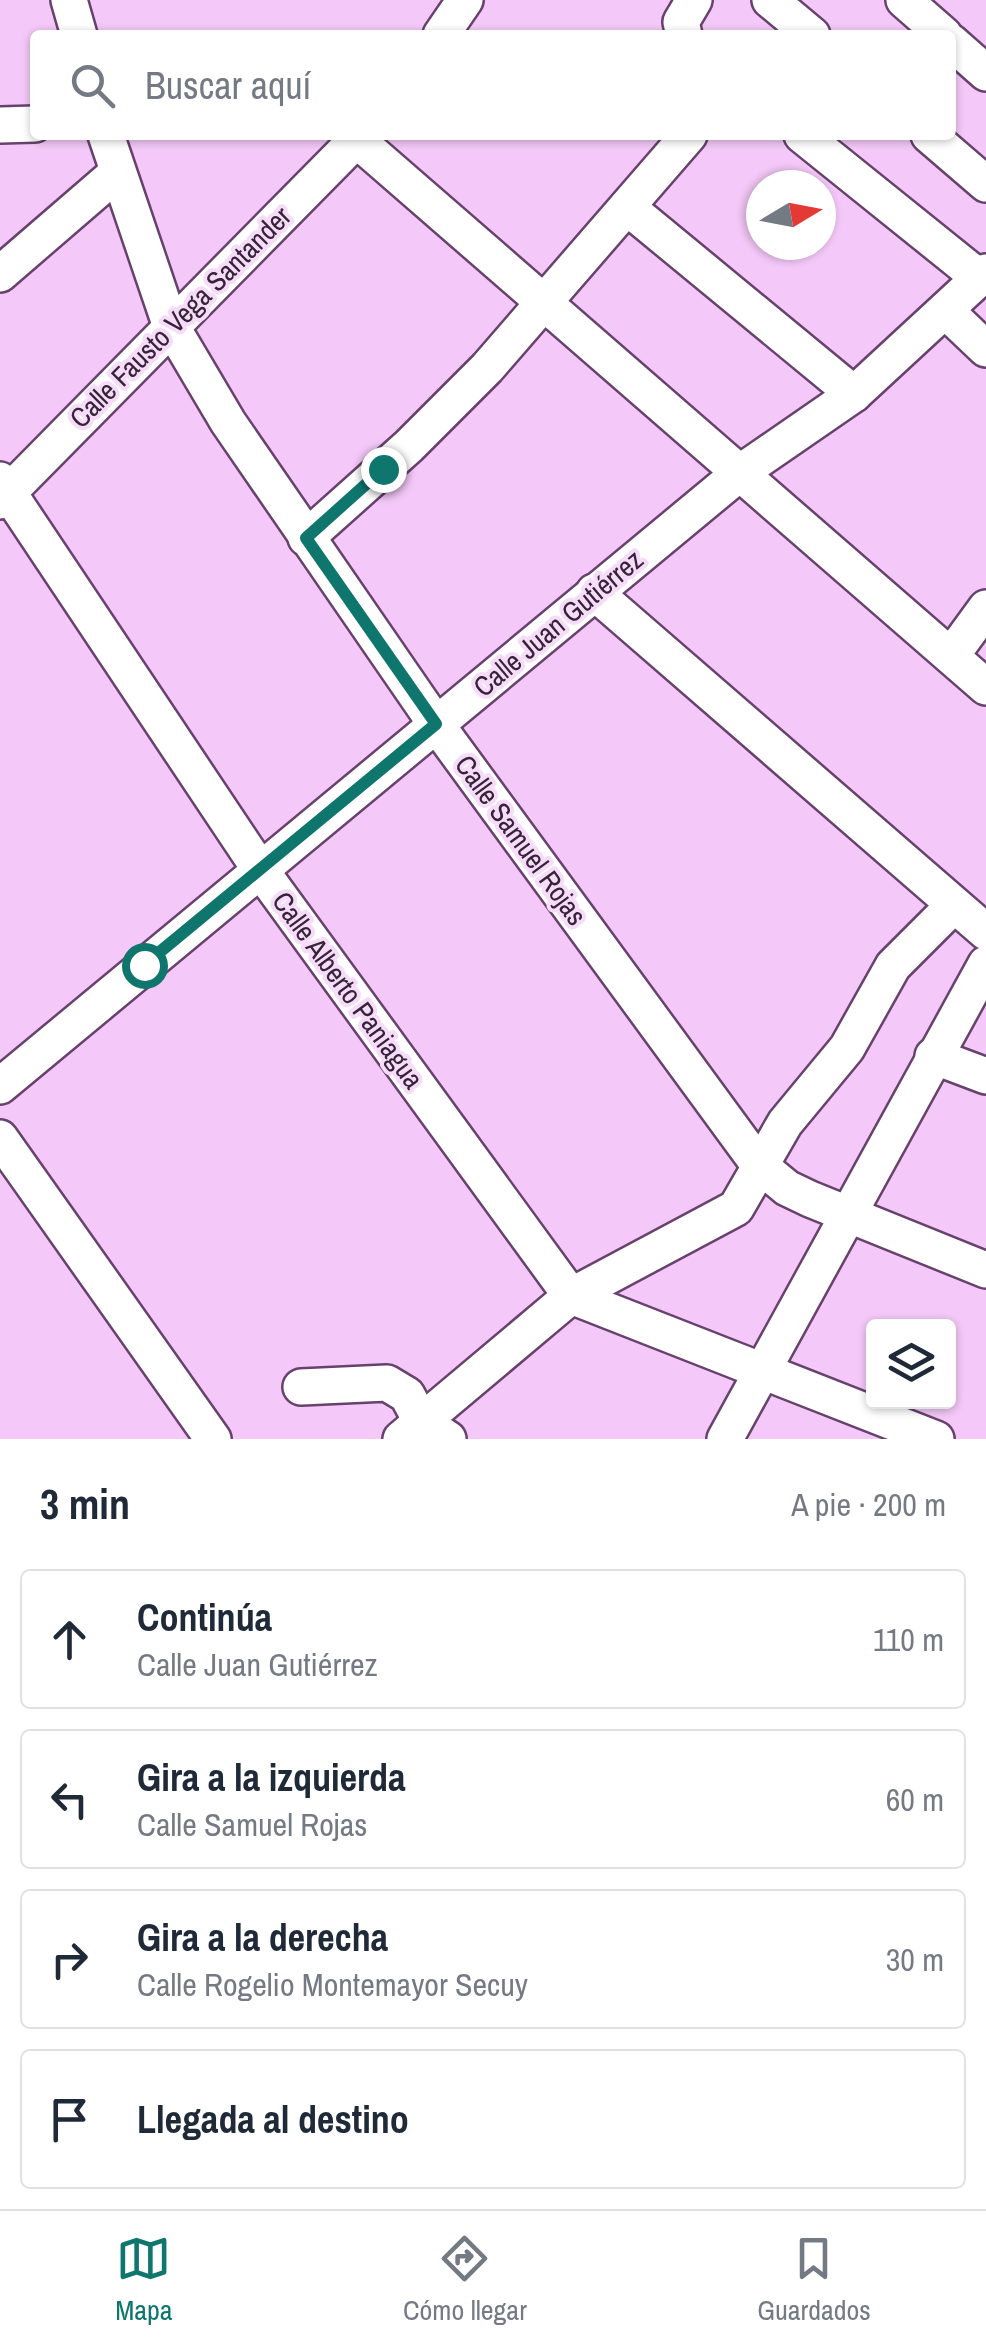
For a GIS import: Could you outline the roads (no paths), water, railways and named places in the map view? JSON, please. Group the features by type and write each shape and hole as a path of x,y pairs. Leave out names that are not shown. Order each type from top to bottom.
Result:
{"street":[{"path":"69,0 77,30"},
{"path":"444,30 465,0"},
{"path":"770,0 806,30"},
{"path":"904,0 938,30"},
{"path":"956,46 986,73"},
{"path":"0,125 30,124"},
{"name":"Calle Samuel Rojas","path":"107,140 170,324 306,538 436,724 760,1165 787,1188 986,1270"},
{"name":"Calle Fausto Vega Santander","path":"3,491 356,140"},
{"path":"362,140 986,687"},
{"path":"306,538 409,446 545,304 685,140"},
{"path":"808,140 984,276"},
{"path":"935,140 986,184"},
{"path":"0,274 117,173"},
{"path":"628,207 854,394"},
{"name":"Calle Juan Gutiérrez","path":"0,1086 742,472 854,394 984,276"},
{"path":"947,312 986,349"},
{"name":"Calle Alberto Paniagua","path":"3,491 260,868 571,1296"},
{"path":"594,592 986,932"},
{"path":"951,656 986,608"},
{"path":"301,1387 387,1383 407,1395 423,1433 571,1296 736,1208 784,1123 847,1048 893,966 954,905"},
{"path":"725,1439 986,964"},
{"path":"933,1056 986,1076"},
{"path":"0,1138 213,1439"},
{"path":"571,1296 936,1439"}]}
